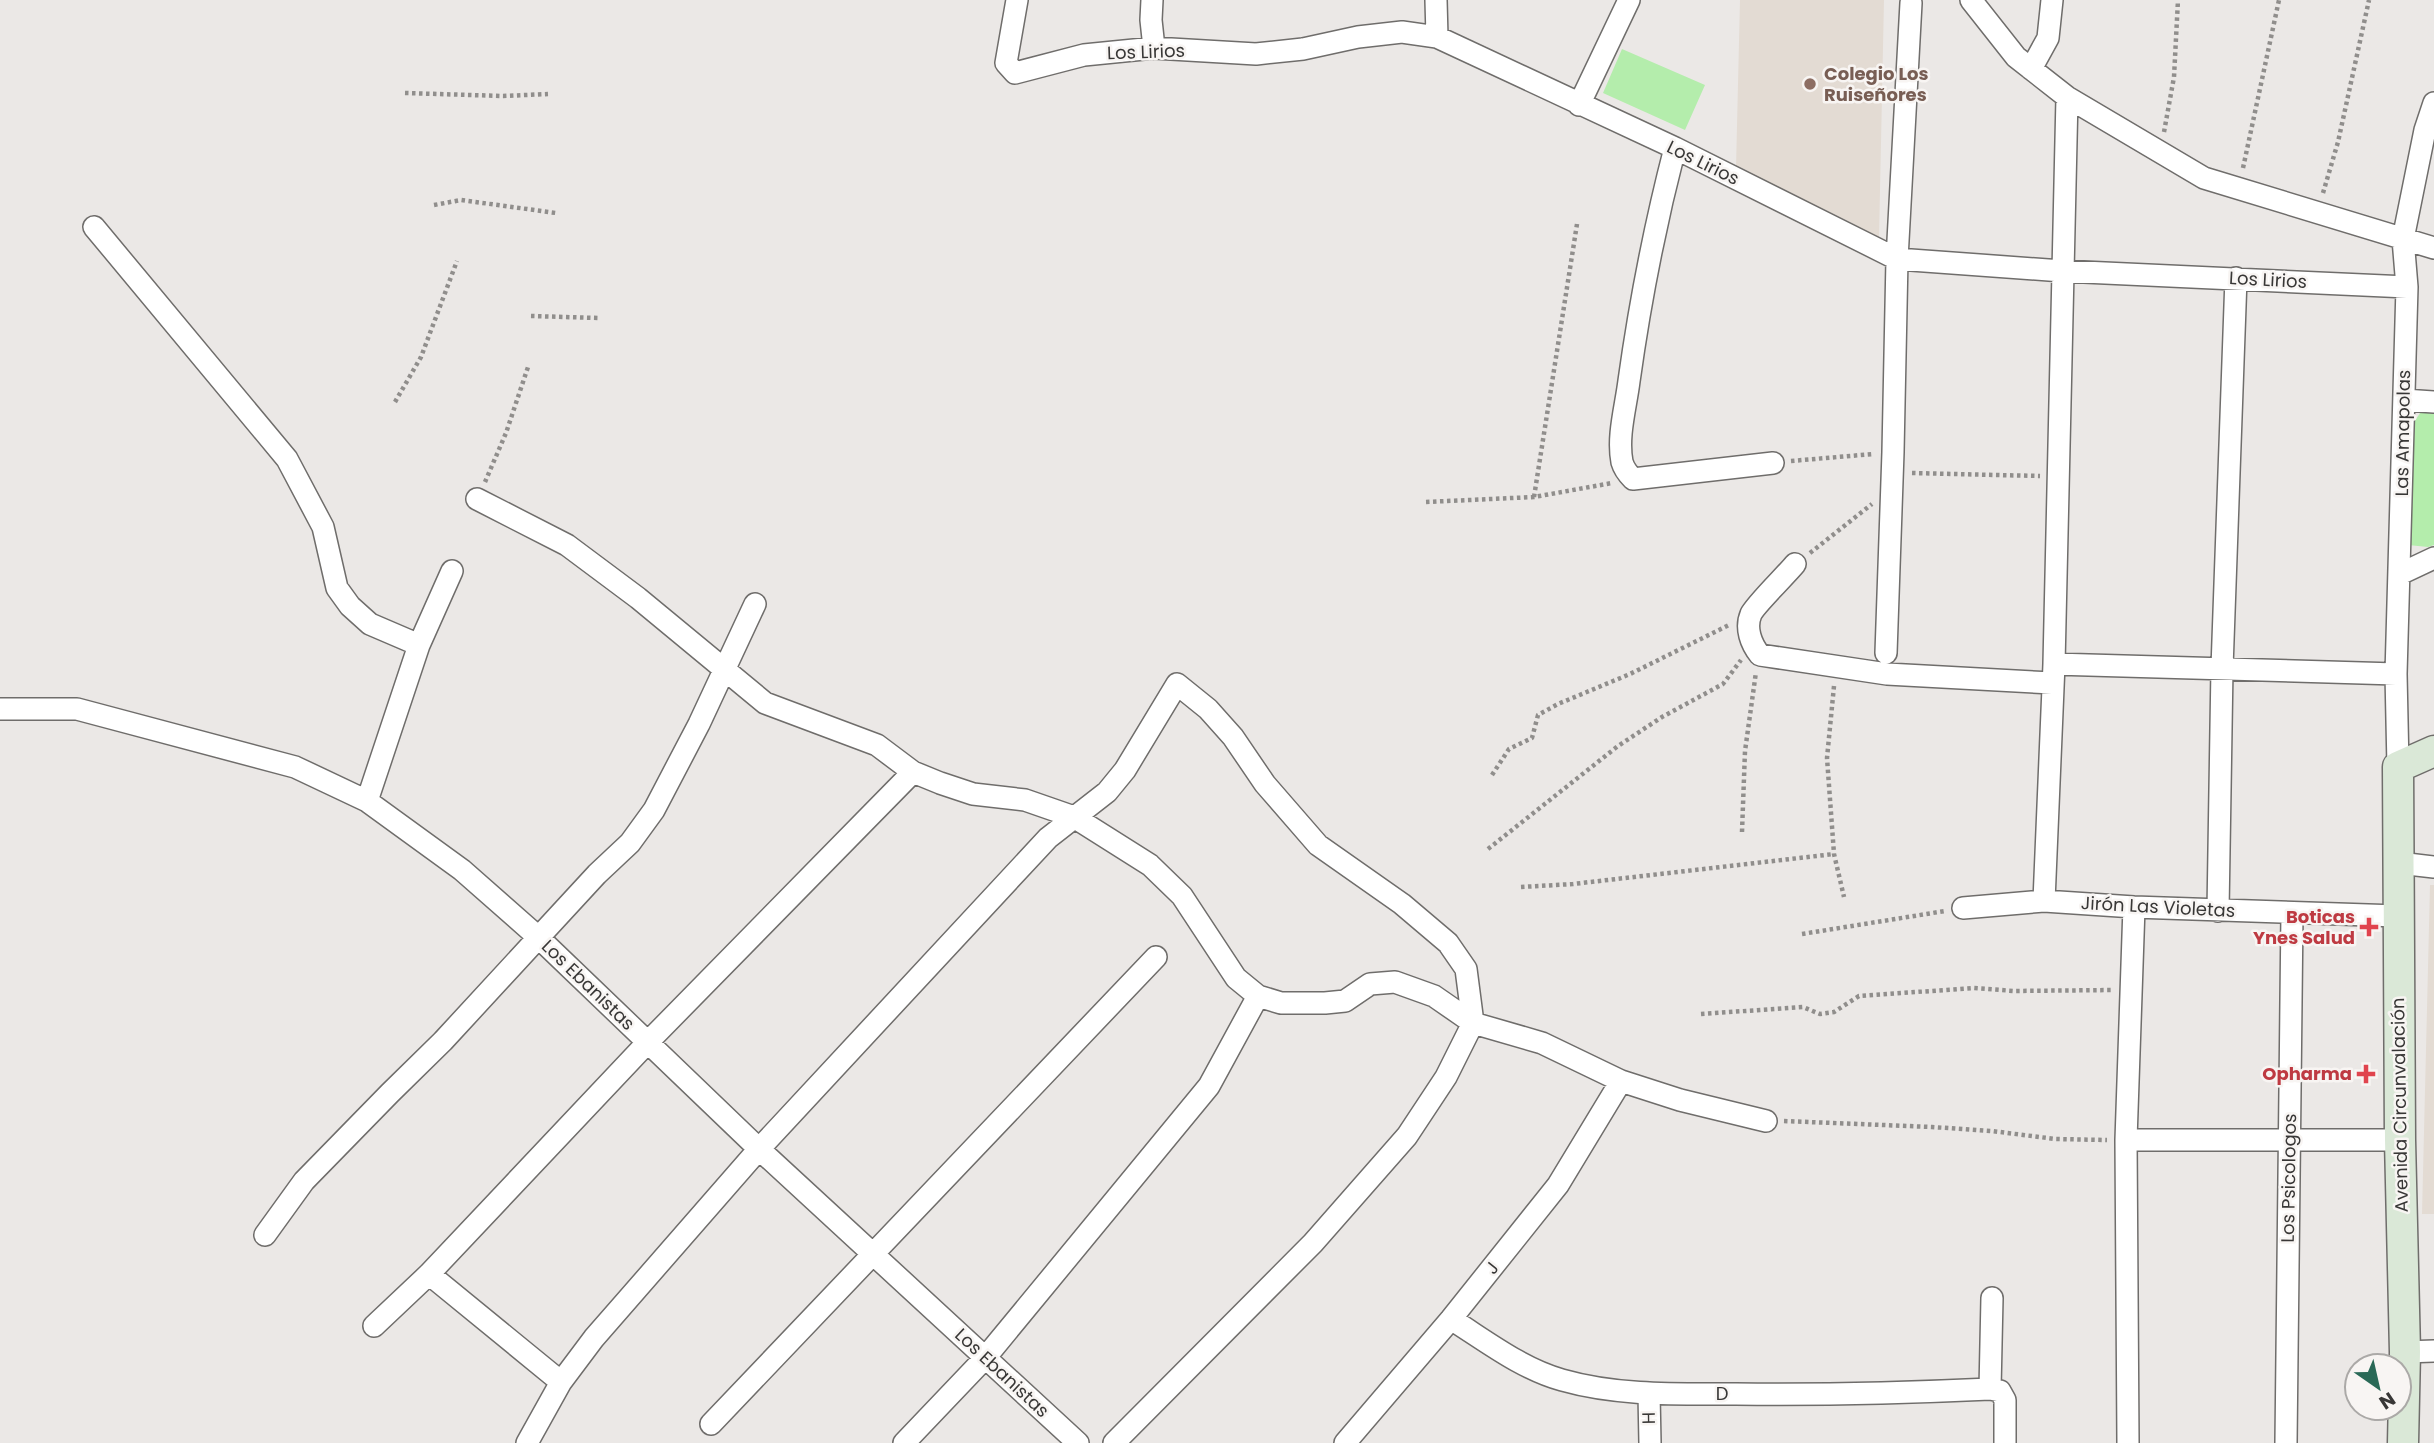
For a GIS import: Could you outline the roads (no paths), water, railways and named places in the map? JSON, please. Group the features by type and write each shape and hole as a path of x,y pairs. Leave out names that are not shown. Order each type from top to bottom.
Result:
{"street":[{"name":"Los Lirios","path":"1017,0 1006,63 1010,70 1020,72 1084,55 1154,48 1255,54 1402,32 1437,37 1675,148 1897,259 2062,271 2407,287"},
{"path":"1152,0 1154,48"},
{"path":"1436,0 1437,37"},
{"path":"1579,105 1629,0"},
{"path":"1971,0 2016,57 2067,97 2204,178 2434,248"},
{"path":"2031,69 2048,38 2052,0"},
{"path":"1885,653 1897,259 1911,3"},
{"path":"2044,901 2053,673 2067,97"},
{"name":"Las Amapolas","path":"2398,767 2396,674 2407,287 2403,239 2425,130 2434,103"},
{"path":"1675,148 1657,216 1634,343 1621,438 1622,461 1633,479 1773,463"},
{"path":"94,227 287,459 323,527 337,587 350,606 370,624 419,645"},
{"path":"2218,911 2222,668 2236,278"},
{"path":"2404,400 2434,402"},
{"path":"477,499 567,545 638,598 765,704 877,745 913,772 973,794 1025,800 1073,817 1150,865 1182,896 1236,978 1258,996 1281,1003 1345,1001 1370,984 1395,982 1434,996 1473,1023 1542,1043 1621,1081 1680,1100 1766,1121"},
{"path":"2400,574 2434,558"},
{"path":"1795,564 1751,614 1749,631 1752,646 1760,654 1887,674 2222,668 2396,674"},
{"path":"367,801 419,645 452,571"},
{"path":"265,1235 304,1181 443,1041 538,937 630,843 654,810 699,724 755,604"},
{"path":"527,1443 561,1382 594,1338 759,1149 1048,838 1107,792 1177,684 1208,709 1233,737 1265,784 1318,845 1402,904 1448,943 1466,969 1473,1023 1446,1077 1407,1136 1313,1243 1114,1443"},
{"name":"Los Ebanistas","path":"0,709 77,709 295,767 367,801 462,870 538,937 759,1149 1078,1443"},
{"path":"2398,767 2434,751"},
{"name":"Avenida Circunvalación","path":"2398,767 2400,1140 2420,1352 2403,1443"},
{"path":"374,1326 429,1274 648,1042 913,772"},
{"path":"2399,863 2434,867"},
{"name":"Jirón Las Violetas","path":"1963,908 2044,901 2218,911 2398,916"},
{"path":"2128,1443 2126,1140 2134,907"},
{"name":"Los Psicologos","path":"2286,1443 2292,913"},
{"path":"711,1424 1156,957"},
{"path":"904,1443 985,1358 1209,1086 1258,996"},
{"name":"J","path":"1345,1443 1451,1319 1558,1185 1621,1081"},
{"path":"2126,1140 2400,1140"},
{"path":"429,1274 561,1382"},
{"path":"1992,1298 1998,1394 2005,1443"},
{"name":"D","path":"1451,1319 1526,1366 1560,1380 1596,1388 1649,1394 1998,1394"},
{"name":"H","path":"1649,1394 1650,1443"}],"place":[{"name":"Colegio Los Ruiseñores","path":"1810,84"},
{"name":"Boticas Ynes Salud","path":"2369,927"},
{"name":"Opharma","path":"2366,1074"}]}
